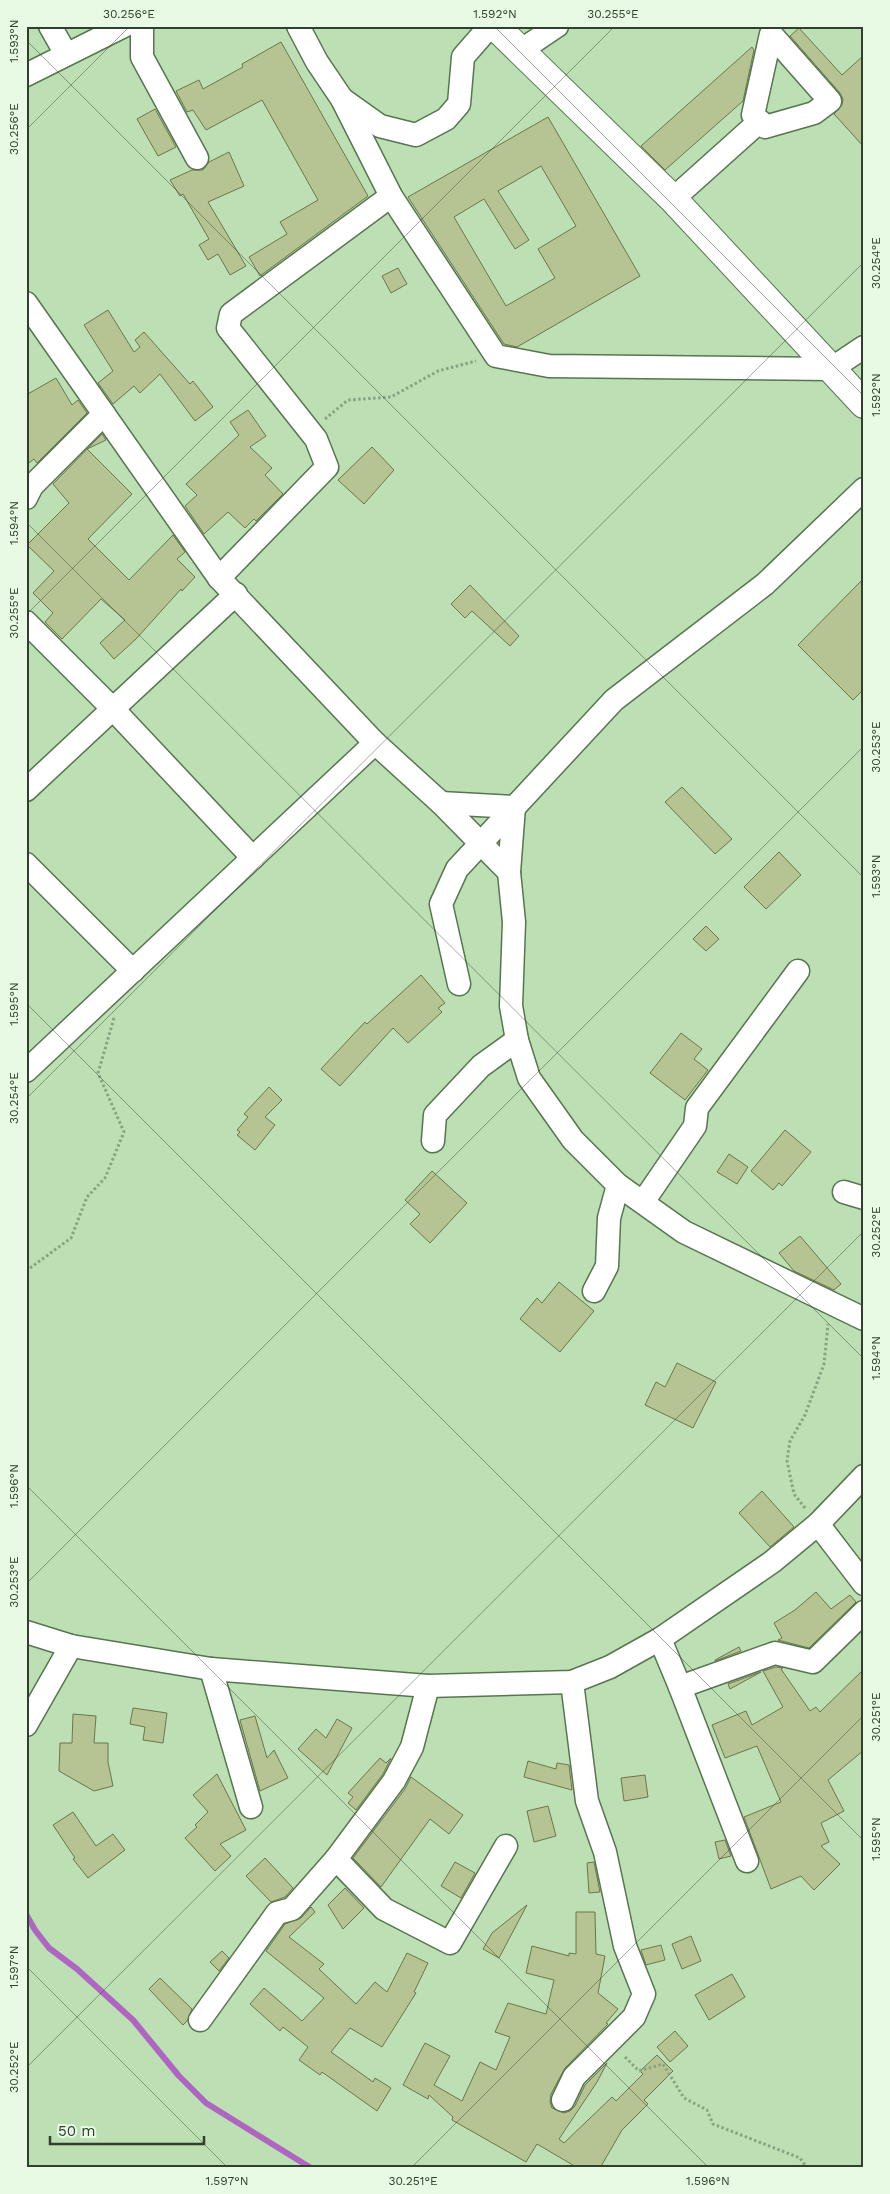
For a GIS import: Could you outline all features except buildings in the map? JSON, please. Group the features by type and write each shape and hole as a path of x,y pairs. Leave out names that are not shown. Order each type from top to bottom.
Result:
{"main road":[{"path":"495,26 673,199 864,404"}],"street":[{"path":"50,26 66,54"},
{"path":"26,75 124,26"},
{"path":"142,26 142,57 197,158"},
{"path":"298,26 317,62 342,99 391,196 496,356 549,366 832,369 864,347"},
{"path":"342,99 380,126 416,135 446,120 459,104 463,58 490,26"},
{"path":"520,51 557,26"},
{"path":"673,199 760,121"},
{"path":"219,578 327,467 316,439 228,328 231,314 391,196"},
{"path":"27,305 219,578 375,743 441,802 509,872"},
{"path":"26,498 32,486 104,414"},
{"path":"459,984 441,904 456,870 614,700 765,584 864,489"},
{"path":"26,790 236,594"},
{"path":"26,622 113,709 253,858"},
{"path":"26,1071 375,743"},
{"path":"441,802 514,807"},
{"path":"514,807 509,872 514,922 511,1006 517,1040 529,1078 573,1140 618,1185 684,1232 864,1319"},
{"path":"26,864 133,971"},
{"path":"643,1202 695,1126 697,1108 798,971"},
{"path":"433,1141 435,1115 481,1066 517,1040"},
{"path":"594,1291 607,1266 609,1218 618,1185"},
{"path":"26,1632 71,1646 211,1669 428,1686 572,1682 610,1667 660,1639 772,1562 818,1524 864,1476"},
{"path":"818,1524 864,1584"},
{"path":"680,1686 775,1653 813,1662 864,1612"},
{"path":"660,1639 747,1861"},
{"path":"26,1725 71,1646"},
{"path":"211,1669 250,1807"},
{"path":"563,2100 574,2076 634,2017 644,1994 625,1946 605,1852 587,1801 572,1682"},
{"path":"200,2020 278,1913 292,1909 336,1859 394,1781 412,1747 428,1686"},
{"path":"336,1859 384,1909 450,1942 506,1846"}],"path":[{"path":"310,431 348,400 391,397 438,371 496,356"},
{"path":"26,1271 71,1238 87,1197 105,1178 124,1132 98,1073 119,1003 114,988"},
{"path":"818,1524 794,1494 787,1461 790,1441 805,1416 824,1364 830,1304"},
{"path":"610,2041 639,2071 663,2064 684,2098 707,2110 713,2124 800,2158 807,2168"}],"waterway":[{"path":"26,1914 35,1930 49,1948 77,1969 133,2020 179,2076 206,2103 311,2168"}]}
